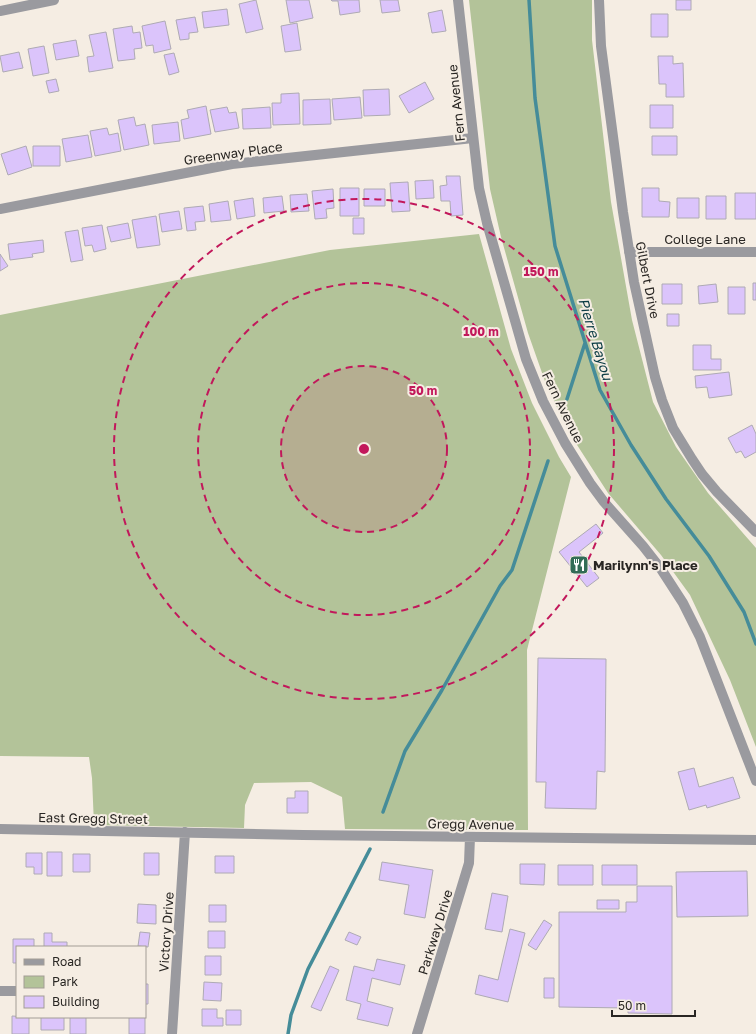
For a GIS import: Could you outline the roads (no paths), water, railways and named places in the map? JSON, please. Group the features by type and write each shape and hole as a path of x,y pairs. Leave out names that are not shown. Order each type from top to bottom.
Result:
{"street":[{"path":"0,11 54,0"},
{"name":"Fern Avenue","path":"458,0 479,188 486,223 526,360 543,401 565,443 590,483 604,502 661,569 683,603 700,637 756,781"},
{"name":"Gilbert Drive","path":"599,0 601,46 623,212 636,289 655,377 673,428 692,459 717,492 756,532"},
{"name":"Greenway Place","path":"0,210 232,164 473,138"},
{"name":"College Lane","path":"629,252 756,252"},
{"name":"East Gregg Street","path":"0,830 185,832"},
{"name":"Gregg Avenue","path":"185,832 303,835 756,840"},
{"name":"Victory Drive","path":"172,1034 185,832"},
{"name":"Parkway Drive","path":"417,1034 469,864 470,837"},
{"path":"0,991 16,991"}],"waterway":[{"name":"Pierre Bayou","path":"529,0 535,98 555,246 600,390 631,445 666,499 709,556 744,612 756,644"},
{"path":"567,399 585,343"},
{"path":"383,812 405,751 442,690 500,586 512,570 548,461"},
{"path":"288,1034 291,1015 308,969 370,849"}],"place":[{"name":"Marilynn's Place","path":"579,565"}]}
